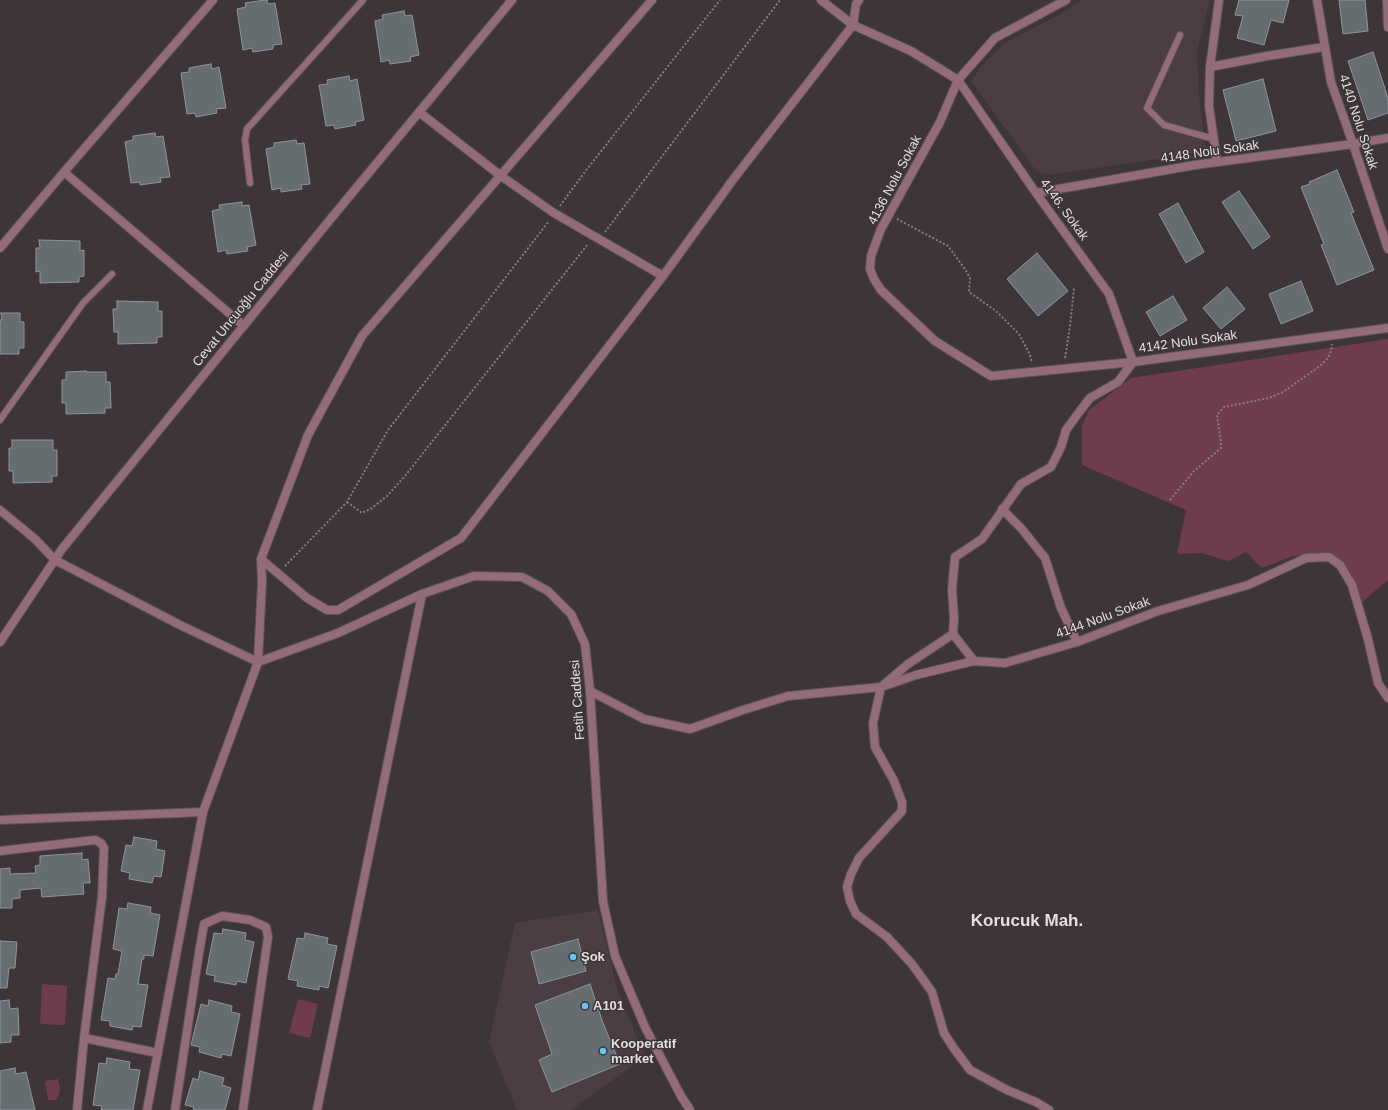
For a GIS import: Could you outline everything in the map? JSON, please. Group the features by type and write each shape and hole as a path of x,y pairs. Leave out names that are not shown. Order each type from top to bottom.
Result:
{"street":[{"path":"0,248 214,0"},
{"name":"Cevat Uncuoğlu Caddesi","path":"0,642 62,549 512,0"},
{"path":"147,1110 203,812 258,662 262,582 261,559 308,435 362,336 652,0"},
{"path":"821,0 853,25 911,51 958,80"},
{"path":"261,559 306,598 327,610 338,610 461,538 663,276 735,178 853,25 856,4 859,0"},
{"name":"4136 Nolu Sokak","path":"991,376 935,341 881,290 870,269 871,256 881,229 940,122 958,80 995,38 1066,0"},
{"path":"1217,162 1209,106 1210,67 1219,0"},
{"name":"4140 Nolu Sokak","path":"1317,0 1331,82 1388,249"},
{"path":"1387,0 1388,27"},
{"path":"1210,67 1324,47"},
{"name":"4146. Sokak","path":"958,80 1036,193 1109,294 1133,362"},
{"path":"419,112 501,176 554,213 663,276"},
{"name":"4148 Nolu Sokak","path":"1036,193 1217,162 1388,138"},
{"path":"64,172 244,326"},
{"name":"4142 Nolu Sokak","path":"991,376 1133,362 1388,328"},
{"path":"974,661 954,634 952,589 955,557 982,539 1002,509 1022,484 1051,467 1061,447 1066,430 1090,398 1118,382 1133,362"},
{"path":"1002,509 1021,528 1045,558 1061,608 1077,642"},
{"path":"0,510 35,539 55,560 180,625 258,662"},
{"name":"4144 Nolu Sokak","path":"590,691 644,719 690,729 788,696 881,687 916,675 974,661 1005,663 1077,642 1158,611 1248,584 1306,558 1329,556 1340,565 1352,585 1368,639 1378,683 1388,698"},
{"name":"Fetih Caddesi","path":"258,662 338,633 422,594 474,576 522,577 548,592 571,614 585,644 590,691 603,901 615,956 645,1027 681,1096 690,1110"},
{"path":"317,1110 422,594"},
{"path":"954,634 908,664 881,687 873,723 875,748 894,780 902,802 902,811 860,858 851,874 847,887 850,901 856,914 887,937 912,964 932,992 944,1033 970,1070 1007,1090 1036,1102 1049,1110"},
{"path":"0,820 203,812"},
{"path":"0,851 95,840 101,843 104,848 102,897 84,1038 77,1110"},
{"path":"175,1110 204,924 222,916 250,920 266,927 268,937 243,1110"},
{"path":"84,1038 158,1053"}],"lane":[{"path":"250,183 245,140 247,129 363,0"},
{"path":"1180,35 1147,108 1164,125 1214,140"},
{"path":"0,420 83,303 112,274"}],"path":[{"path":"278,573 347,502 388,430 584,173 720,0"},
{"path":"347,502 362,512 372,508 387,496 410,470 597,237 780,0"},
{"path":"889,215 930,235 948,246 970,278 969,292 996,311 1019,334 1030,355 1034,372"},
{"path":"1063,369 1074,288"},
{"path":"1170,500 1193,472 1221,448 1217,415 1221,410 1224,407 1276,395 1310,374 1328,358 1331,351 1333,335"}],"shaded area":[{"path":"1082,0 1210,0 1197,52 1199,97 1206,152 1049,175 1040,173 1034,168 971,81 986,61 1006,42 1055,17"},
{"path":"1388,339 1388,580 1361,603 1355,582 1350,572 1344,565 1326,553 1293,556 1262,568 1246,552 1228,561 1202,553 1177,554 1186,510 1082,465 1082,426 1089,410 1131,378"},
{"path":"598,910 617,988 645,1057 571,1110 517,1110 489,1042 515,923"},
{"path":"42,984 67,986 65,1025 40,1024"},
{"path":"298,999 318,1004 310,1038 289,1033"},
{"path":"58,1079 60,1089 59,1095 56,1100 48,1100 45,1081"}],"building":[{"path":"267,0 268,4 275,3 282,44 273,45 273,49 253,52 252,48 243,50 237,9 246,7 245,3"},
{"path":"1239,0 1289,0 1283,23 1271,20 1264,45 1237,38 1243,16 1235,15"},
{"path":"1339,0 1365,0 1368,31 1343,34"},
{"path":"404,11 405,16 412,15 419,55 410,57 411,61 390,64 389,60 381,62 375,21 383,19 382,15"},
{"path":"1373,52 1388,98 1388,113 1368,120 1348,61"},
{"path":"211,64 212,69 219,67 226,108 216,109 217,113 196,117 195,113 187,114 181,73 189,72 189,68"},
{"path":"349,76 350,81 357,79 364,120 355,122 356,125 335,129 334,125 326,126 319,85 328,84 327,80"},
{"path":"1263,79 1276,131 1236,141 1223,90"},
{"path":"155,133 156,137 163,136 170,177 160,178 161,182 140,185 140,182 131,183 125,142 133,140 133,136"},
{"path":"296,140 297,144 304,143 310,184 301,185 302,189 281,192 281,188 272,190 266,149 274,147 274,143"},
{"path":"1337,170 1354,212 1351,213 1374,270 1337,285 1321,245 1324,244 1301,187"},
{"path":"1239,191 1270,237 1253,249 1222,202"},
{"path":"242,202 242,206 249,205 256,245 247,247 248,251 227,254 226,250 218,252 212,211 220,209 219,205"},
{"path":"1178,203 1204,252 1186,263 1159,214"},
{"path":"39,240 80,241 80,251 84,250 84,276 79,277 79,282 40,283 40,271 36,272 36,248 40,248"},
{"path":"1037,253 1068,291 1038,316 1007,279"},
{"path":"1301,281 1313,311 1281,324 1269,294"},
{"path":"1227,287 1245,309 1221,329 1203,308"},
{"path":"1173,296 1187,320 1160,336 1146,312"},
{"path":"117,301 158,302 158,311 162,311 162,337 157,337 157,343 118,344 118,332 114,332 113,309 117,309"},
{"path":"1,313 20,313 20,322 24,322 24,348 19,348 19,354 0,354"},
{"path":"66,372 106,372 106,382 110,382 111,408 105,408 105,413 66,414 66,403 62,403 62,380 66,380"},
{"path":"12,440 53,440 53,450 57,450 57,476 52,476 52,482 13,483 13,471 9,471 9,448 12,448"},
{"path":"134,837 157,841 156,849 165,851 161,877 154,876 152,883 129,879 130,873 121,871 126,845 132,846"},
{"path":"82,853 82,860 88,859 90,883 83,883 84,894 42,897 41,888 20,890 20,898 12,899 12,908 0,908 0,869 10,868 10,874 36,873 35,866 40,865 40,856"},
{"path":"128,903 151,907 150,913 160,915 153,956 144,955 144,959 142,959 138,984 148,985 141,1027 133,1026 132,1030 110,1026 110,1021 101,1020 108,978 115,979 116,974 118,974 122,951 113,949 119,908 127,909"},
{"path":"223,929 246,933 245,940 254,942 246,983 237,981 236,985 214,981 215,976 206,974 214,933 222,934"},
{"path":"305,933 328,938 327,944 337,946 328,988 319,986 319,990 297,986 298,981 288,979 297,938 304,939"},
{"path":"578,939 586,971 539,984 531,952"},
{"path":"0,941 17,942 15,968 9,968 7,988 0,988"},
{"path":"590,984 603,1023 620,1064 552,1092 539,1060 552,1054 535,1005"},
{"path":"9,1000 10,1009 18,1008 19,1035 11,1035 11,1042 0,1043 0,1001"},
{"path":"209,1000 232,1006 231,1012 240,1014 231,1056 222,1054 221,1058 199,1052 200,1047 191,1045 201,1004 208,1006"},
{"path":"107,1058 130,1062 129,1069 140,1070 133,1110 101,1110 102,1106 93,1105 99,1063 106,1064"},
{"path":"15,1068 16,1074 26,1072 35,1110 0,1110 0,1071"},
{"path":"200,1071 224,1078 222,1085 231,1088 225,1110 193,1110 194,1107 185,1105 193,1078 198,1080"}],"place":[{"name":"Şok","path":"573,957"},
{"name":"A101","path":"585,1006"},
{"name":"Kooperatif market","path":"603,1051"}],"district":[{"name":"Korucuk Mah.","path":"1027,921"}]}
